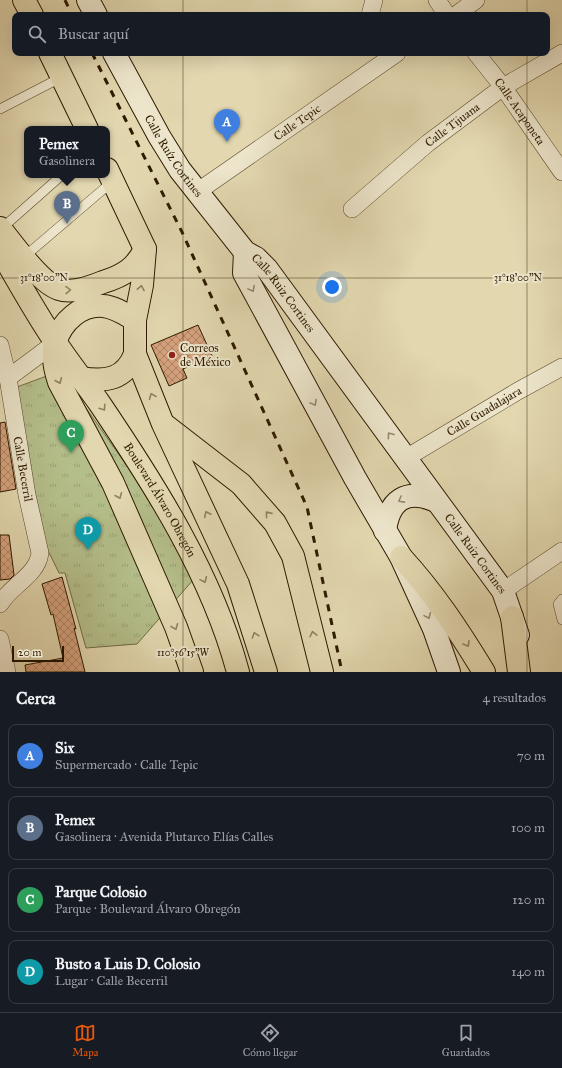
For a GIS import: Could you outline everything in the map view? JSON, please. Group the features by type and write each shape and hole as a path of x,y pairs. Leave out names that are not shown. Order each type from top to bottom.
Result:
{"highway":[{"path":"24,0 30,12"},
{"path":"52,56 86,126"},
{"path":"110,175 144,249 142,285 135,320 135,354 163,424 238,584 266,672"},
{"path":"0,236 24,257 40,276 50,285 59,290 69,290 92,286 123,274 136,264 144,249"},
{"name":"Boulevard Álvaro Obregón","path":"0,236 55,343 100,404 159,496 195,559 230,646 238,672"},
{"path":"135,320 105,306 94,306 83,309 74,314 68,321 55,343 54,365 59,382 113,483 176,627 192,672"},
{"path":"81,378 105,380 116,376 130,366 135,354"},
{"path":"163,424 208,457 241,484 261,505 275,523 288,544 307,607 322,672"},
{"path":"401,557 437,599 460,632 484,672"},
{"path":"512,617 519,672"}],"street":[{"path":"88,0 94,12"},
{"path":"371,12 374,0"},
{"path":"437,0 445,12"},
{"path":"460,12 476,0"},
{"name":"Calle Tijuana","path":"352,209 428,143 503,87 562,53"},
{"name":"Calle Ruíz Cortines","path":"116,56 159,136 180,170 245,252"},
{"name":"Calle Tepic","path":"197,192 372,61 388,56"},
{"name":"Calle Acaponeta","path":"478,56 503,87 562,172"},
{"name":"Calle Ruiz Cortines","path":"449,672 434,629 401,557 355,478 244,274 245,252 256,258 267,269 503,591 530,672"},
{"path":"8,378 55,343"},
{"name":"Calle Becerril","path":"0,349 8,378 27,495 40,553 39,561 35,568 10,591 0,604"},
{"name":"Calle Guadalajara","path":"406,458 518,391 562,367"},
{"path":"385,531 388,513 402,498 419,496 436,501"},
{"path":"503,591 562,551"},
{"path":"0,639 7,672"}],"lane":[{"path":"0,109 62,77"},
{"path":"0,236 59,178"},
{"path":"24,257 107,178"},
{"path":"562,599 558,606 562,620"}],"green space":[{"path":"60,371 201,571 137,644 86,648 65,573 59,573 32,518 17,387"}],"building":[{"name":"Correos de México","path":"198,325 212,356 183,369 187,378 169,386 151,345"},
{"path":"5,422 16,489 0,492 0,423"},
{"path":"0,535 9,535 14,575 10,579 0,580"},
{"path":"62,577 76,629 74,628 85,672 26,672 25,665 63,658 53,614 51,615 42,584"}],"railway":[{"path":"65,0 71,12"},
{"path":"94,56 182,232 307,507 342,672"}],"place":[{"name":"Six","path":"227,142"},
{"name":"Pemex","path":"67,224"},
{"name":"Correos de México","path":"172,355"},
{"name":"Parque Colosio","path":"71,453"},
{"name":"Busto a Luis D. Colosio","path":"88,550"}]}
